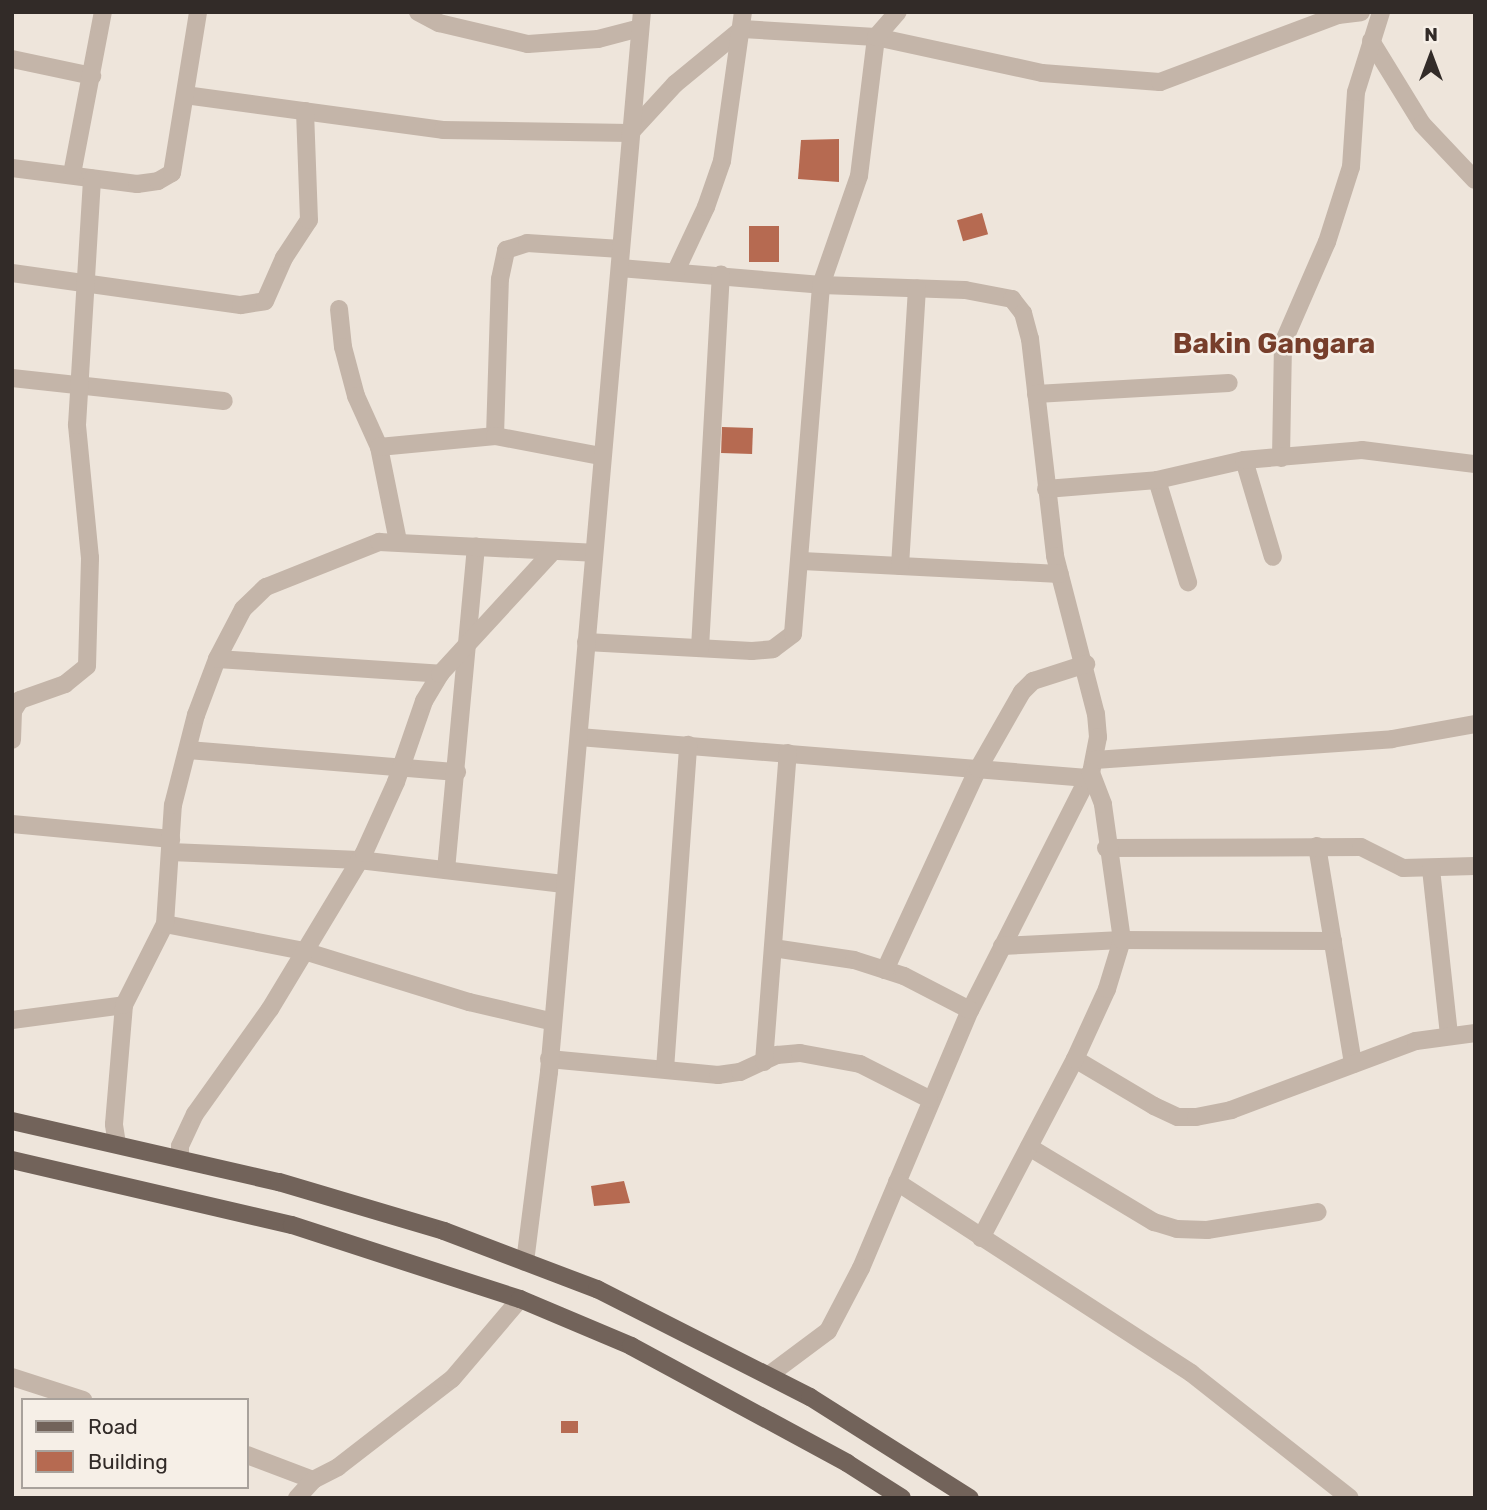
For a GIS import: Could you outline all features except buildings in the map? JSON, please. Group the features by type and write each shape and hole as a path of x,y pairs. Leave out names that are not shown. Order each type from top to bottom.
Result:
{"main road":[{"path":"12,1121 279,1182 444,1231 597,1289 769,1375 970,1498"},
{"path":"12,1160 292,1225 520,1299 631,1346 847,1463 900,1497"}],"street":[{"path":"72,174 103,12"},
{"path":"12,168 137,184 158,181 172,173 198,12"},
{"path":"418,12 439,23 528,44 598,39 641,20 601,456 579,737 550,1021 550,1059 525,1262"},
{"path":"586,642 752,651 785,644 793,634 802,561 821,285 859,176 876,37 898,12"},
{"path":"185,95 443,130 629,133 675,83 743,21 876,37 1042,73 1160,82 1338,15 1360,12"},
{"path":"1281,458 1283,343 1327,242 1351,167 1356,92 1381,12"},
{"path":"676,271 706,207 722,161 743,21"},
{"path":"1370,41 1422,124 1475,180"},
{"path":"12,59 92,76"},
{"path":"12,273 241,305 265,301 284,258 309,220 305,111"},
{"path":"12,740 13,711 20,700 65,684 87,666 90,558 78,452 84,283 92,178"},
{"path":"495,436 500,279 506,250 527,243 621,250"},
{"path":"620,268 821,285 965,290 1012,299 1023,313 1030,339 1046,489 1060,574 1086,664 1098,737 1091,770 970,1010 929,1099 897,1182 828,1331 769,1375"},
{"path":"700,648 721,275"},
{"path":"900,566 917,289"},
{"path":"339,310 356,396 379,447 398,541"},
{"path":"12,378 224,401"},
{"path":"1036,394 1230,383"},
{"path":"379,447 495,436 601,456"},
{"path":"1046,489 1157,480 1244,460 1362,450 1475,464"},
{"path":"1244,460 1273,557"},
{"path":"1157,480 1188,582"},
{"path":"117,1144 114,1124 124,1005 165,924 173,805 217,659 243,609 266,587 350,551 398,541 593,553"},
{"path":"446,870 476,546"},
{"path":"180,1159 180,1146 195,1114 270,1009 359,860 401,768 424,701 440,674 552,552"},
{"path":"802,561 1060,574"},
{"path":"217,659 440,674"},
{"path":"885,970 978,769 1022,692 1033,681 1086,664"},
{"path":"579,737 978,769 1091,770 1392,739 1475,724"},
{"path":"665,1069 688,745"},
{"path":"188,750 457,772"},
{"path":"764,1062 788,754"},
{"path":"981,1238 1075,1059 1107,989 1122,940 1106,848 1103,804 1091,770"},
{"path":"12,824 170,845 359,860 564,884"},
{"path":"1317,846 1353,1064"},
{"path":"1106,848 1361,847 1387,863 1431,869 1475,866"},
{"path":"1431,869 1449,1036"},
{"path":"165,924 304,951 469,1002 550,1021"},
{"path":"1002,946 1122,940 1333,941"},
{"path":"773,948 885,970 970,1010"},
{"path":"12,1020 124,1005"},
{"path":"1075,1059 1178,1117 1231,1110 1416,1041 1475,1033"},
{"path":"550,1059 718,1075 800,1053 829,1056 860,1064 929,1099"},
{"path":"1029,1147 1154,1222 1177,1229 1207,1230 1318,1212"},
{"path":"897,1182 1191,1373 1350,1498"},
{"path":"298,1498 313,1480 338,1467 452,1379 520,1299"},
{"path":"12,1377 77,1398"},
{"path":"248,1455 313,1480"}],"district":[{"name":"Bakin Gangara","path":"1274,344"}]}
